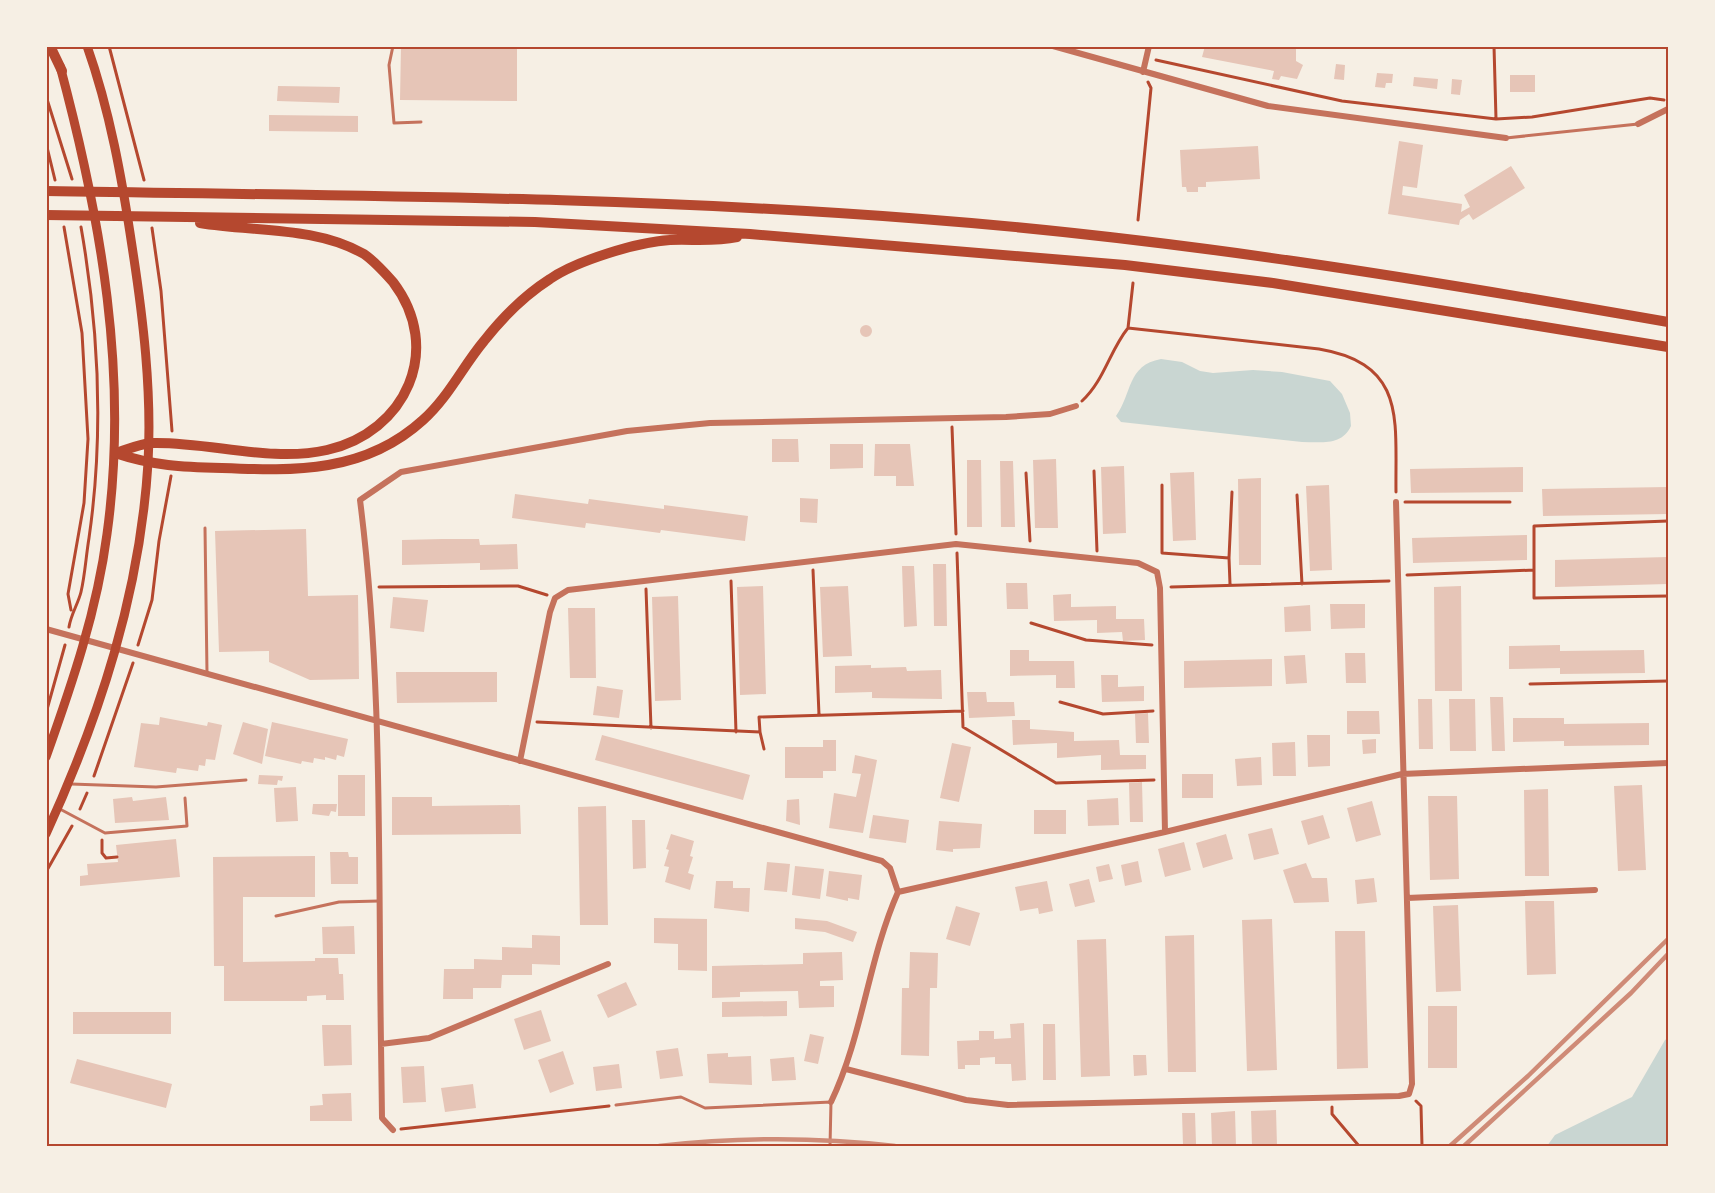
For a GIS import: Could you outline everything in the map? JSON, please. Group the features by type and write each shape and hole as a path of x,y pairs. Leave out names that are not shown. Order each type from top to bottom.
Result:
{"highway":[{"path":"50,46 62,71"},
{"path":"51,189 641,201 925,219 1125,238 1277,257 1668,322"},
{"path":"46,215 535,222 750,234 1125,265 1360,296 1668,347"},
{"path":"115,453 148,443 297,453 327,450 366,436 394,411 410,382 417,349 417,333 403,295 388,276 365,255 341,243 299,233 218,226 168,217"},
{"path":"115,453 147,464 305,470 342,463 378,450 424,420 496,326 525,298 551,278 582,262 668,240 720,241 750,234"}],"main road":[{"path":"46,757 85,640 107,535 115,453 115,373 109,296 94,204 55,46"},
{"path":"46,834 69,784 103,696 117,649 136,557 147,464 147,366 126,204 99,81 87,46"}],"street":[{"path":"1053,46 1268,106 1506,138"},
{"path":"1143,72 1149,46"},
{"path":"1638,124 1668,109"},
{"path":"393,1130 382,1118 377,721 371,587 360,500 401,472 627,431 710,423 951,419 1050,414 1076,406"},
{"path":"846,1070 966,1100 1008,1105 1409,1094 1412,1084 1396,502"},
{"path":"520,761 550,612 555,598 568,590 956,544 1138,563 1156,572 1160,588 1160,711 1165,832"},
{"path":"46,629 882,861 890,868 898,892 886,920 846,1070 831,1102"},
{"path":"898,892 1165,832 1402,774 1668,763"},
{"path":"1407,898 1595,890"},
{"path":"381,1044 429,1038 608,964"}],"lane":[{"path":"393,46 390,64 394,123 421,122"},
{"path":"1506,138 1638,124"},
{"path":"205,528 207,675"},
{"path":"69,784 156,786 246,780"},
{"path":"58,808 105,833 186,826 185,798"},
{"path":"276,916 339,902 379,901"},
{"path":"616,1105 681,1097 705,1108 831,1102 830,1146"}],"path":[{"path":"109,46 144,181"},
{"path":"1494,46 1496,119"},
{"path":"1146,57 1342,101 1496,119 1532,117 1650,98 1668,100"},
{"path":"1138,220 1151,88 1143,72"},
{"path":"46,96 72,181"},
{"path":"46,143 51,189"},
{"path":"63,220 82,333 88,439 84,503 68,594 72,612"},
{"path":"152,225 161,291 172,444"},
{"path":"46,713 68,635 72,612 80,594 96,486 99,413 94,328 80,226"},
{"path":"1076,406 1091,392 1118,341 1128,328 1132,283"},
{"path":"1128,328 1319,349 1342,353 1362,362 1384,385 1392,402 1395,422 1396,502 1510,502"},
{"path":"951,419 963,727 1056,783 1163,780"},
{"path":"1094,471 1097,559"},
{"path":"1026,473 1030,552"},
{"path":"1162,485 1162,553 1229,558"},
{"path":"1230,584 1232,492"},
{"path":"1297,495 1302,584"},
{"path":"1668,521 1534,526 1534,598 1668,596"},
{"path":"813,561 819,715"},
{"path":"1160,588 1230,584 1302,584 1534,570"},
{"path":"730,571 736,732"},
{"path":"646,581 651,728"},
{"path":"371,587 518,586 555,598"},
{"path":"1031,623 1086,640 1160,645"},
{"path":"1530,684 1668,681"},
{"path":"1060,702 1103,714 1160,711"},
{"path":"764,748 759,717 963,711"},
{"path":"529,721 760,732"},
{"path":"105,833 101,842 102,853 106,858 117,857"},
{"path":"1409,1094 1421,1106 1422,1146"},
{"path":"1332,1097 1332,1114 1359,1146"},
{"path":"393,1130 616,1105"}],"shaded area":[{"path":"1161,359 1182,362 1200,371 1213,373 1253,370 1282,372 1330,381 1342,394 1350,413 1351,426 1337,440 1302,442 1121,422 1116,416 1136,374 1150,362"},
{"path":"1668,1038 1668,1146 1547,1146 1555,1135 1632,1097"}],"building":[{"path":"401,46 517,46 517,101 400,100"},
{"path":"1205,46 1296,47 1296,61 1303,65 1297,79 1281,76 1279,80 1272,79 1274,71 1202,57"},
{"path":"1336,64 1345,65 1344,80 1334,79"},
{"path":"1377,73 1393,74 1392,83 1386,83 1385,88 1375,87"},
{"path":"1510,75 1535,75 1535,92 1510,92"},
{"path":"1414,77 1438,79 1437,89 1413,86"},
{"path":"1452,79 1462,80 1460,95 1451,94"},
{"path":"278,86 340,87 339,103 277,101"},
{"path":"269,115 358,116 358,132 269,131"},
{"path":"1399,141 1423,145 1417,188 1403,186 1402,195 1462,204 1461,212 1470,207 1464,195 1511,166 1525,188 1473,220 1469,214 1460,220 1459,225 1388,214"},
{"path":"1258,146 1260,179 1206,182 1206,187 1198,187 1198,192 1187,192 1186,187 1182,187 1180,150"},
{"path":"868,325 872,331 868,337 864,337 860,329"},
{"path":"772,439 798,439 799,462 772,462"},
{"path":"830,444 863,444 863,468 830,469"},
{"path":"875,444 910,444 914,486 896,486 896,476 874,476"},
{"path":"1056,459 1058,528 1035,528 1033,460"},
{"path":"967,460 981,460 982,527 967,527"},
{"path":"1000,461 1013,461 1015,527 1001,527"},
{"path":"1124,466 1126,533 1103,534 1101,467"},
{"path":"1523,467 1523,492 1411,493 1410,469"},
{"path":"1194,472 1196,540 1173,541 1170,473"},
{"path":"1261,478 1261,565 1239,565 1238,479"},
{"path":"1329,485 1332,570 1310,571 1306,486"},
{"path":"1668,487 1668,514 1543,516 1542,489"},
{"path":"515,494 588,504 589,499 664,509 664,505 748,516 745,541 586,523 585,528 512,518"},
{"path":"800,498 818,499 817,523 800,522"},
{"path":"306,529 308,596 358,595 359,679 310,680 269,662 269,651 219,652 215,531"},
{"path":"1527,535 1527,560 1413,563 1412,538"},
{"path":"479,539 480,545 517,544 518,569 480,570 480,563 402,565 402,540"},
{"path":"1668,557 1668,584 1555,587 1555,560"},
{"path":"933,564 946,564 947,626 934,626"},
{"path":"902,566 914,566 917,626 904,627"},
{"path":"1006,583 1027,583 1028,609 1007,609"},
{"path":"763,586 766,694 740,695 737,587"},
{"path":"848,586 852,656 823,657 820,587"},
{"path":"1461,586 1462,691 1435,691 1434,587"},
{"path":"1071,594 1071,607 1116,606 1116,619 1144,619 1145,640 1123,641 1122,632 1097,633 1097,620 1054,621 1053,595"},
{"path":"678,596 681,700 655,701 652,597"},
{"path":"393,597 428,600 424,632 390,628"},
{"path":"1330,604 1365,604 1365,628 1331,629"},
{"path":"1310,605 1311,631 1285,632 1284,607"},
{"path":"568,608 595,608 596,678 570,678"},
{"path":"1560,645 1560,651 1644,650 1645,673 1560,674 1560,668 1509,669 1509,646"},
{"path":"1010,650 1029,650 1029,661 1074,661 1075,688 1056,688 1056,675 1010,676"},
{"path":"1345,653 1365,653 1366,683 1346,683"},
{"path":"1305,655 1307,683 1286,684 1284,656"},
{"path":"1272,659 1272,686 1184,688 1184,661"},
{"path":"871,665 871,668 906,667 907,671 941,670 942,699 872,698 872,692 835,693 835,666"},
{"path":"396,672 497,672 497,702 397,703"},
{"path":"1101,675 1118,675 1118,687 1144,686 1144,701 1102,702"},
{"path":"597,686 623,690 619,718 593,715"},
{"path":"967,692 986,692 987,702 1014,702 1015,716 969,718"},
{"path":"1490,697 1503,697 1505,751 1492,751"},
{"path":"1418,699 1432,699 1433,749 1419,749"},
{"path":"1449,699 1475,699 1476,751 1450,751"},
{"path":"1347,711 1379,711 1380,734 1347,734"},
{"path":"1148,713 1149,743 1136,743 1135,714"},
{"path":"160,717 207,726 208,722 222,725 215,760 206,759 205,766 199,765 198,771 177,768 176,773 134,767 141,723 159,725"},
{"path":"1513,718 1564,718 1564,724 1649,723 1649,745 1564,746 1564,741 1513,742"},
{"path":"1012,720 1030,720 1030,729 1074,732 1074,741 1119,740 1120,755 1146,755 1146,769 1101,770 1101,755 1057,758 1057,743 1013,745"},
{"path":"243,722 268,729 262,764 233,754"},
{"path":"272,722 348,739 344,757 337,755 336,760 325,757 325,760 314,758 313,763 302,761 301,764 265,756"},
{"path":"602,735 750,775 743,800 595,760"},
{"path":"1307,735 1330,735 1330,766 1308,767"},
{"path":"1376,739 1376,753 1363,754 1362,740"},
{"path":"823,740 836,740 836,771 823,771 823,778 785,778 785,747 823,747"},
{"path":"1295,742 1296,776 1273,776 1272,743"},
{"path":"952,743 971,747 959,802 940,798"},
{"path":"855,755 877,760 863,833 829,828 834,793 856,797 861,774 852,773"},
{"path":"1261,757 1262,785 1237,786 1235,759"},
{"path":"1182,774 1213,774 1213,798 1182,798"},
{"path":"259,775 283,776 282,781 278,780 277,785 258,784"},
{"path":"338,775 365,775 365,816 338,816"},
{"path":"1142,782 1143,822 1130,822 1129,783"},
{"path":"1642,785 1646,870 1618,871 1614,786"},
{"path":"296,787 298,821 276,822 274,788"},
{"path":"1548,789 1549,876 1525,876 1524,790"},
{"path":"1428,796 1457,796 1459,879 1430,880"},
{"path":"132,797 133,801 166,797 169,820 115,823 113,799"},
{"path":"392,797 432,797 432,806 520,805 521,834 392,835"},
{"path":"1118,798 1119,825 1088,826 1087,800"},
{"path":"799,799 800,825 786,821 787,800"},
{"path":"1372,801 1381,835 1356,842 1347,808"},
{"path":"313,804 337,804 336,812 331,811 329,816 312,814"},
{"path":"606,806 608,925 580,925 578,807"},
{"path":"1034,810 1066,810 1066,834 1034,834"},
{"path":"873,815 909,820 906,843 869,838"},
{"path":"1323,815 1330,838 1308,845 1301,821"},
{"path":"632,820 645,820 646,868 633,869"},
{"path":"939,821 982,824 980,848 953,849 953,852 936,850"},
{"path":"1272,828 1279,854 1254,860 1248,834"},
{"path":"671,834 694,841 690,856 693,857 688,873 694,875 690,890 665,882 669,867 664,866 669,850 666,849"},
{"path":"1226,834 1233,859 1203,868 1196,843"},
{"path":"176,839 180,877 80,886 80,876 88,875 87,864 118,862 116,845"},
{"path":"1184,842 1191,870 1165,877 1158,849"},
{"path":"330,852 348,852 349,857 358,857 358,884 331,884"},
{"path":"315,856 315,897 243,897 243,962 315,961 315,958 338,958 339,974 343,974 344,1000 326,1000 326,995 307,996 307,1001 224,1001 224,966 214,966 213,857"},
{"path":"1138,861 1142,882 1125,886 1121,865"},
{"path":"767,862 790,864 787,892 764,890"},
{"path":"1306,863 1312,878 1327,878 1329,902 1294,903 1283,870"},
{"path":"1109,864 1113,879 1099,882 1096,867"},
{"path":"795,866 824,869 820,899 792,895"},
{"path":"829,871 862,875 859,900 848,898 848,901 826,896"},
{"path":"1374,878 1377,902 1357,904 1355,880"},
{"path":"1089,879 1095,902 1075,907 1069,884"},
{"path":"716,881 733,881 733,888 750,888 749,912 714,908"},
{"path":"1047,881 1053,911 1039,914 1038,908 1020,911 1015,887"},
{"path":"1525,901 1554,901 1556,974 1527,975"},
{"path":"1458,905 1461,991 1436,992 1433,906"},
{"path":"956,906 980,913 970,946 946,939"},
{"path":"654,918 707,919 707,971 678,970 678,944 654,943"},
{"path":"795,918 827,921 857,932 853,942 825,932 795,929"},
{"path":"1272,919 1277,1070 1247,1071 1242,920"},
{"path":"354,926 355,954 323,954 322,927"},
{"path":"1335,931 1365,931 1368,1068 1337,1069"},
{"path":"532,935 560,936 560,965 532,964 532,975 502,975 501,988 473,988 473,999 443,999 444,969 474,969 474,959 502,960 502,947 532,948"},
{"path":"1194,935 1196,1072 1168,1072 1165,936"},
{"path":"1106,939 1110,1076 1081,1077 1077,940"},
{"path":"842,952 843,980 820,981 820,986 834,986 834,1007 799,1008 798,991 740,992 740,997 712,998 712,966 803,964 803,953"},
{"path":"910,952 938,953 937,988 930,988 929,1056 901,1055 902,988 909,988"},
{"path":"626,982 637,1005 608,1018 597,995"},
{"path":"787,1001 787,1016 722,1017 722,1002"},
{"path":"1428,1006 1457,1006 1457,1068 1428,1068"},
{"path":"541,1010 551,1041 524,1050 514,1019"},
{"path":"73,1012 171,1012 171,1034 73,1034"},
{"path":"1024,1023 1026,1080 1012,1081 1011,1064 995,1064 995,1057 980,1058 980,1065 965,1065 965,1069 958,1069 957,1041 979,1040 979,1031 994,1031 994,1039 1011,1038 1010,1024"},
{"path":"1043,1024 1055,1024 1056,1080 1043,1080"},
{"path":"322,1025 351,1025 352,1065 324,1066"},
{"path":"810,1034 824,1037 818,1064 804,1061"},
{"path":"678,1048 683,1076 660,1079 656,1051"},
{"path":"563,1051 574,1084 550,1093 538,1060"},
{"path":"728,1053 728,1057 751,1056 752,1085 709,1083 707,1054"},
{"path":"1133,1055 1146,1055 1147,1075 1134,1076"},
{"path":"794,1057 796,1080 772,1081 770,1059"},
{"path":"77,1059 172,1084 166,1108 70,1083"},
{"path":"619,1064 622,1088 596,1091 593,1067"},
{"path":"424,1066 426,1102 403,1103 401,1067"},
{"path":"473,1084 476,1108 445,1112 441,1088"},
{"path":"351,1093 352,1121 310,1121 310,1106 323,1105 322,1094"},
{"path":"1276,1110 1277,1146 1252,1146 1251,1111"},
{"path":"1235,1111 1236,1146 1212,1146 1211,1113"},
{"path":"1182,1113 1195,1113 1196,1144 1183,1145"}],"railway":[{"path":"1450,1146 1528,1076 1668,939"},
{"path":"1464,1146 1631,993 1668,954"},
{"path":"659,1146 777,1139 895,1146"}]}
